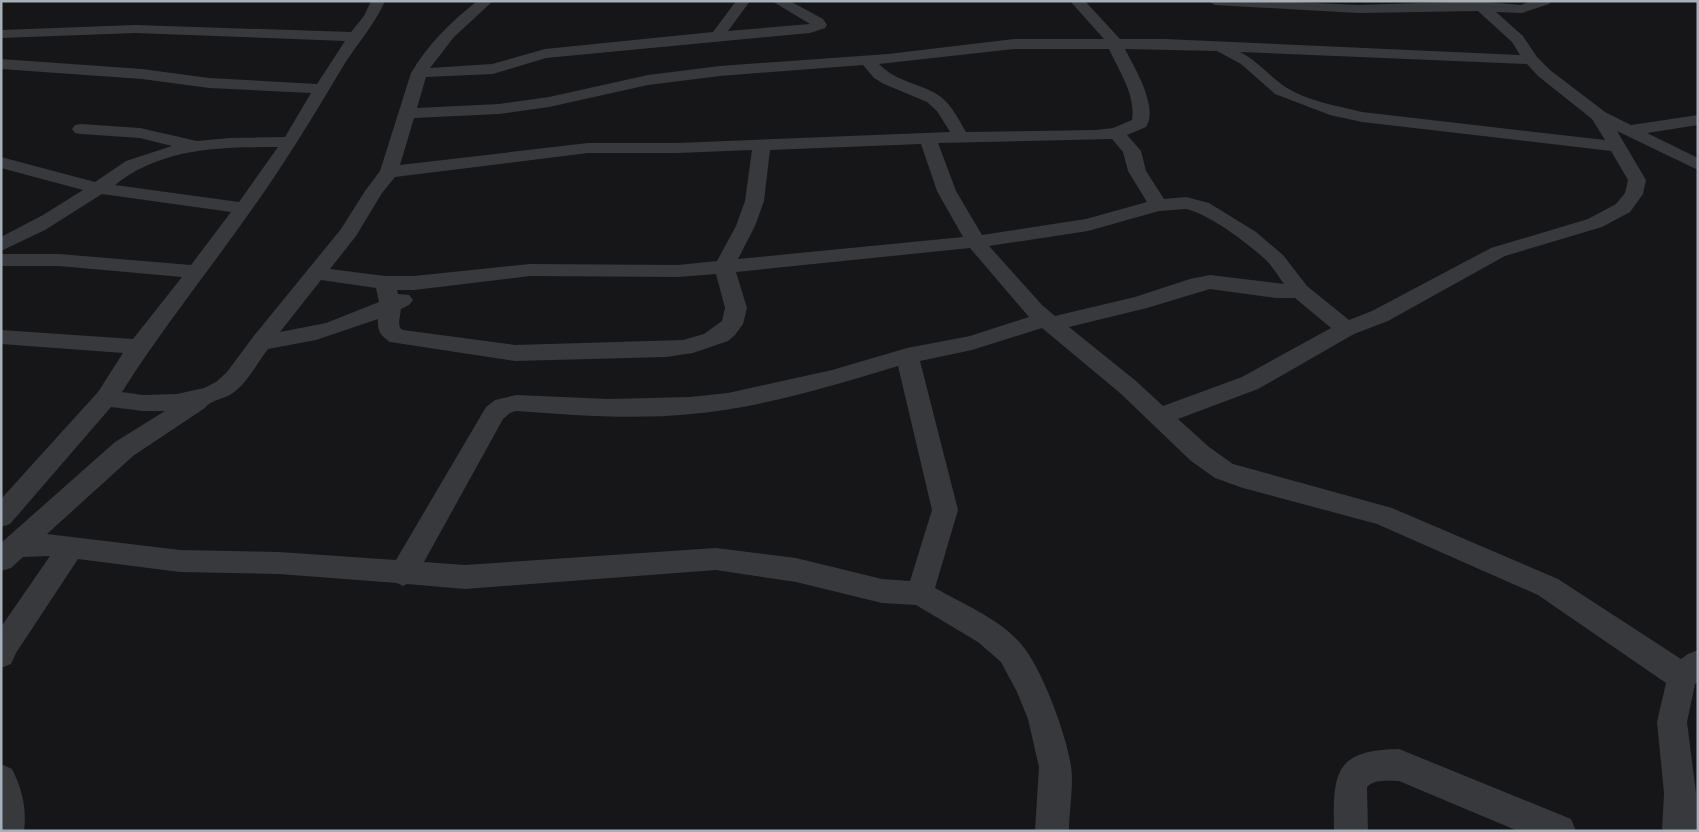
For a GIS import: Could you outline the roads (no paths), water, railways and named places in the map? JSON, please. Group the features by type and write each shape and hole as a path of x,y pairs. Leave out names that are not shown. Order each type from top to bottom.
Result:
{"street":[{"path":"1,518 106,398 139,347 244,208 290,142 344,52 371,17 378,1"},
{"path":"10,553 124,449 209,395 224,388 235,378 260,342 349,232 374,190 389,172 406,112 419,73 426,60 461,21 486,1"},
{"path":"719,36 723,24 735,14 743,1"},
{"path":"419,73 493,69 545,54 719,36 810,29 820,25 818,22 779,1"},
{"path":"389,172 573,150 961,137 1096,135 1116,133 1140,124 1142,110 1139,96 1114,42 1077,1"},
{"path":"1215,1 1297,8 1358,9 1478,4 1522,9 1544,1"},
{"path":"1160,416 1250,383 1346,329 1380,316 1498,252 1595,222 1623,208 1634,194 1637,180 1623,139 1599,116 1544,73 1531,60 1518,39 1478,4"},
{"path":"1,34 135,29 354,38"},
{"path":"406,112 499,109 549,102 648,80 720,71 866,60 1014,44 1114,42 1531,60"},
{"path":"1219,47 1246,61 1280,91 1310,104 1336,112 1362,117 1623,139 1698,164"},
{"path":"866,60 880,76 890,82 933,99 943,108 961,137"},
{"path":"1,64 142,74 209,83 322,89"},
{"path":"1623,139 1698,120"},
{"path":"81,129 140,133 198,146"},
{"path":"1116,133 1132,150 1137,171 1158,205"},
{"path":"928,138 933,163 944,182 950,198 976,242 1024,301 1128,386 1200,454 1224,471 1243,478 1383,514 1548,587 1690,670 1672,722 1689,795 1679,831"},
{"path":"1,245 32,230 132,165 179,149 198,146 227,142 290,142"},
{"path":"385,283 391,306 388,322 390,332 398,337 516,353 685,348 719,335 732,324 738,310 726,266 755,202 759,182 760,145"},
{"path":"1,162 98,188 244,208"},
{"path":"317,273 385,283 442,282 530,270 664,272 976,242 1088,225 1158,205 1186,203 1202,206 1249,236 1276,260 1300,291 1346,329"},
{"path":"1,260 59,260 196,272"},
{"path":"260,342 284,340 326,330 391,306 442,282"},
{"path":"403,574 494,413 503,406 516,403 609,408 690,406 728,401 832,378 907,356 972,343 1049,322 1140,304 1197,284 1210,282 1276,291 1300,291"},
{"path":"1,337 139,347"},
{"path":"907,356 945,510 920,593"},
{"path":"106,398 143,403 177,402 209,395"},
{"path":"10,553 52,545 180,561 279,563 403,574 465,577 716,559 796,570 882,591 920,593 988,633 1010,653 1030,686 1043,719 1055,767 1052,831"},
{"path":"1,655 4,647 71,548"},
{"path":"1351,831 1350,783 1360,770 1380,764 1399,765 1559,831"},
{"path":"1,780 6,790 9,819 7,831"}]}
